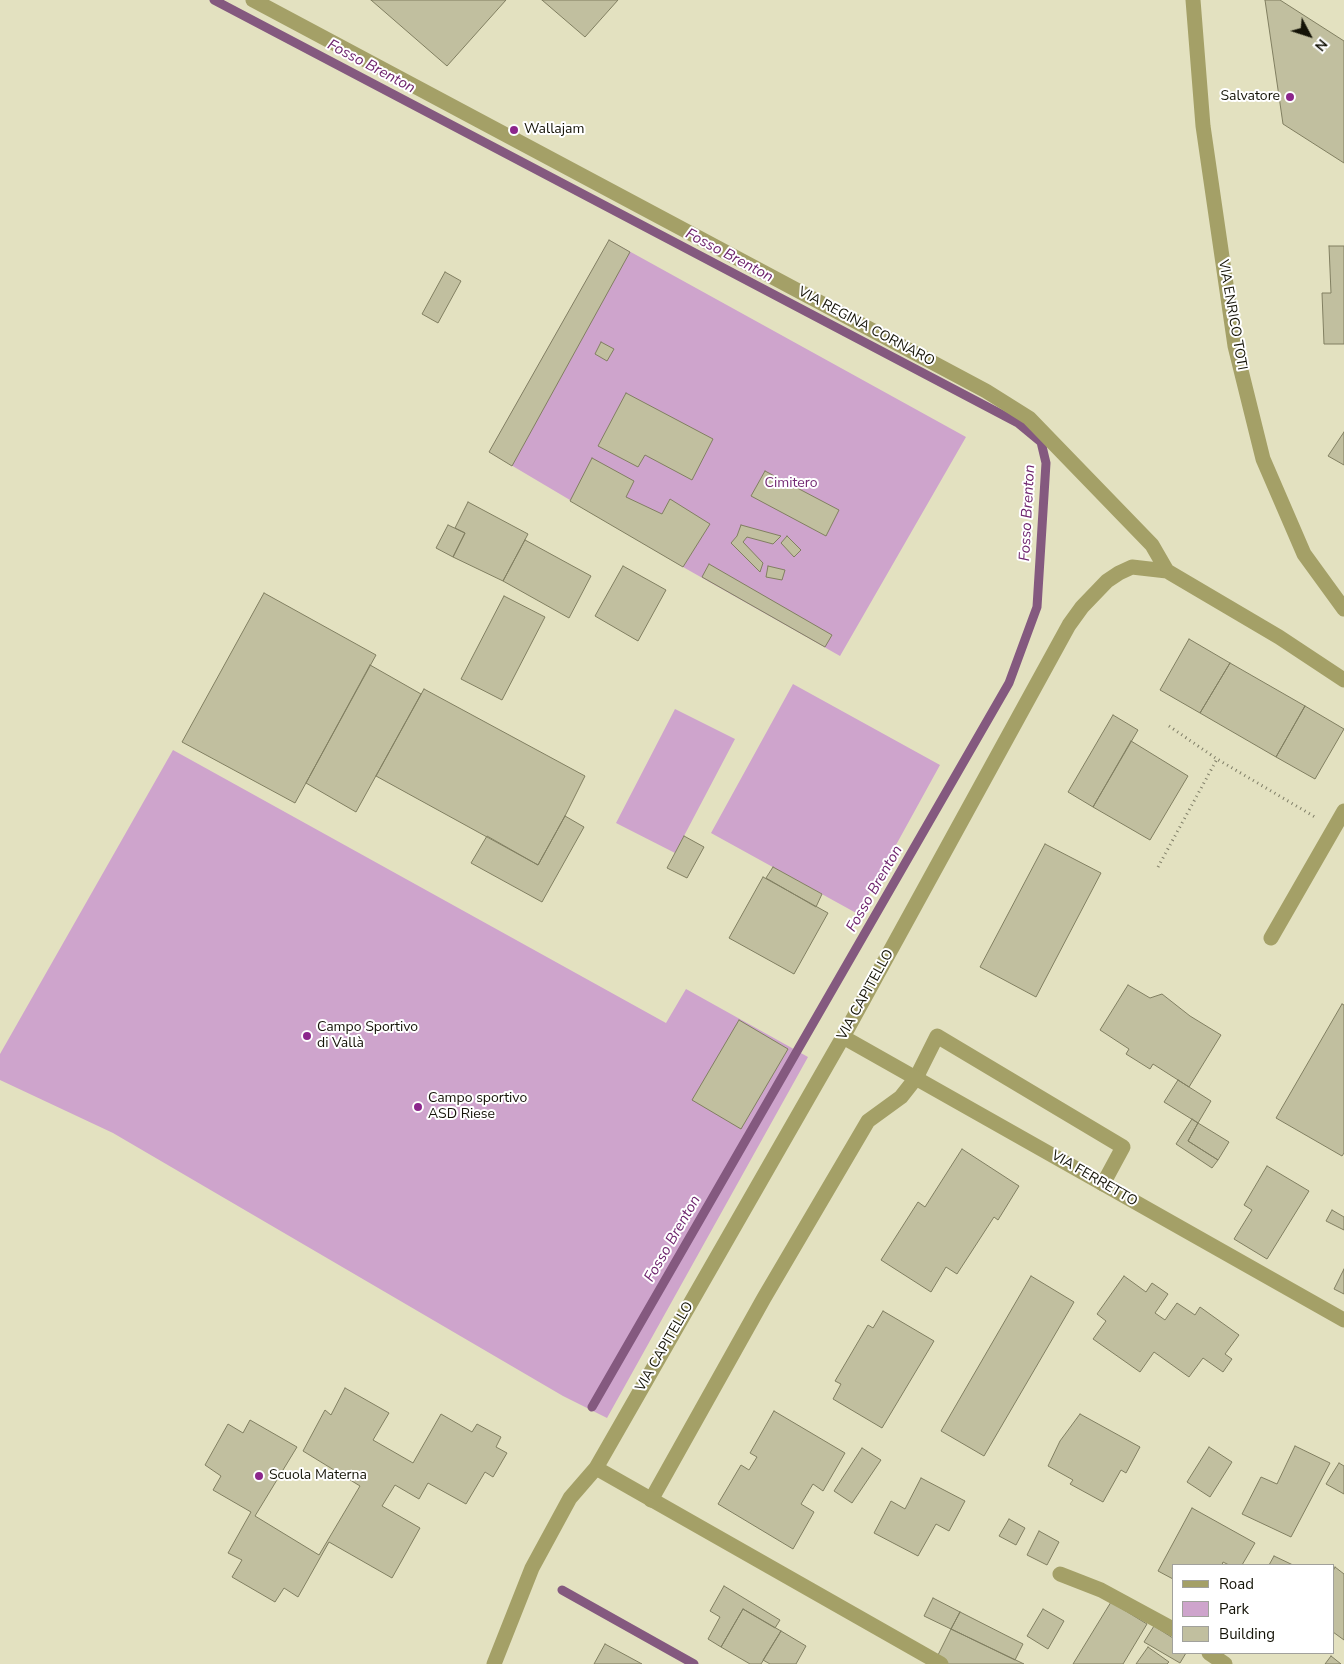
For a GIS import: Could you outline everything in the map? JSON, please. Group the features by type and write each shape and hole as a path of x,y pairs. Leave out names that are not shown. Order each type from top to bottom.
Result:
{"street":[{"name":"VIA REGINA CORNARO","path":"253,0 986,391 1029,418 1152,545 1167,571"},
{"name":"VIA ENRICO TOTI","path":"1193,0 1203,126 1235,346 1263,459 1304,554 1344,609"},
{"name":"VIA CAPITELLO","path":"494,1664 532,1568 570,1498 596,1468 843,1037 1065,634 1082,607 1107,581 1132,567 1167,571"},
{"path":"1167,571 1279,637 1344,680"},
{"path":"1271,938 1344,811"},
{"path":"651,1500 764,1298 868,1121 901,1097 916,1078 937,1036 1123,1147 1103,1184"},
{"name":"VIA FERRETTO","path":"843,1037 1344,1320"},
{"path":"596,1468 941,1664"},
{"path":"1060,1574 1101,1590 1172,1628"},
{"path":"1211,1654 1226,1664"}],"path":[{"path":"1169,726 1217,759 1334,828"},
{"path":"1158,867 1217,759"}],"green space":[{"name":"Cimitero","path":"609,240 966,437 840,656 683,567 489,452"},
{"path":"793,684 940,765 858,914 711,833"},
{"path":"675,709 735,739 675,853 616,823"},
{"name":"Campo sportivo ASD Riese","path":"173,750 666,1023 686,989 808,1057 607,1418 563,1396 113,1133 0,1080 0,1054"}],"building":[{"path":"371,0 506,0 447,66"},
{"path":"542,0 618,0 585,37"},
{"path":"1265,0 1280,0 1344,41 1344,163 1283,124"},
{"path":"609,240 630,252 512,466 489,452"},
{"path":"1329,246 1344,246 1344,344 1324,344 1322,293 1331,293"},
{"path":"445,272 461,281 438,323 422,314"},
{"path":"601,342 614,349 607,361 595,354"},
{"path":"626,393 713,439 692,480 645,455 638,467 598,446"},
{"path":"1344,432 1344,465 1328,456"},
{"path":"592,458 634,481 626,497 662,514 670,499 710,524 683,567 570,501"},
{"path":"765,471 839,510 826,536 751,496"},
{"path":"468,502 528,534 503,581 453,557 465,533 455,528"},
{"path":"448,525 465,533 453,557 436,548"},
{"path":"741,525 781,536 773,544 747,537 743,542 763,563 760,572 731,543 737,536"},
{"path":"787,536 801,550 794,557 781,543"},
{"path":"525,540 591,576 569,618 503,581"},
{"path":"709,564 832,635 825,647 702,577"},
{"path":"623,566 666,590 638,641 595,616"},
{"path":"768,566 785,570 782,580 766,577"},
{"path":"264,593 376,655 295,803 182,742"},
{"path":"504,596 545,617 502,700 461,679"},
{"path":"1189,639 1230,663 1200,713 1160,690"},
{"path":"1230,663 1305,706 1276,757 1200,713"},
{"path":"370,665 421,694 356,812 306,783"},
{"path":"424,689 585,776 538,865 376,776"},
{"path":"1305,706 1344,729 1315,779 1276,757"},
{"path":"1113,715 1138,730 1093,807 1068,792"},
{"path":"1131,741 1188,776 1150,840 1093,807"},
{"path":"565,816 584,827 542,902 471,863 487,836 538,865"},
{"path":"684,836 704,847 687,878 667,868"},
{"path":"1045,844 1101,873 1036,997 980,967"},
{"path":"773,867 822,894 816,907 766,878"},
{"path":"763,877 828,913 794,974 729,938"},
{"path":"1128,985 1150,998 1162,994 1190,1016 1221,1035 1189,1087 1153,1064 1150,1069 1126,1054 1129,1049 1100,1030"},
{"path":"1342,1004 1344,1005 1344,1153 1342,1156 1276,1118"},
{"path":"739,1020 788,1049 741,1129 692,1100"},
{"path":"1178,1080 1211,1101 1198,1123 1164,1102"},
{"path":"1192,1119 1198,1123 1188,1141 1218,1160 1212,1168 1176,1144"},
{"path":"1198,1123 1229,1142 1218,1160 1188,1141"},
{"path":"962,1149 1019,1186 998,1220 994,1217 957,1274 946,1267 931,1292 881,1260 918,1202 925,1207"},
{"path":"1267,1166 1309,1191 1267,1259 1234,1239 1252,1210 1244,1205"},
{"path":"1332,1210 1344,1217 1344,1230 1326,1221"},
{"path":"1344,1269 1344,1294 1334,1289"},
{"path":"1031,1276 1074,1302 984,1456 941,1431"},
{"path":"1124,1276 1146,1292 1152,1283 1168,1294 1155,1313 1165,1320 1177,1303 1195,1315 1200,1307 1239,1335 1225,1354 1232,1359 1223,1372 1203,1358 1189,1377 1154,1352 1140,1372 1093,1339 1106,1321 1097,1314"},
{"path":"883,1311 934,1341 882,1428 833,1399 841,1384 835,1381 868,1325 873,1328"},
{"path":"345,1388 389,1413 373,1440 413,1463 441,1414 472,1432 477,1424 501,1437 496,1447 507,1453 493,1477 485,1472 466,1504 428,1483 419,1499 395,1485 382,1506 420,1528 392,1578 329,1542 298,1597 284,1588 275,1602 232,1577 242,1560 228,1553 251,1512 213,1490 221,1476 205,1465 228,1424 243,1433 250,1420 297,1447 255,1516 319,1555 360,1486 303,1451 325,1410 331,1415"},
{"path":"774,1411 845,1453 823,1491 813,1484 801,1504 814,1512 793,1549 718,1504 741,1465 749,1470 757,1457 750,1453"},
{"path":"1080,1414 1140,1447 1126,1473 1121,1470 1103,1502 1070,1484 1073,1480 1048,1466 1060,1441"},
{"path":"1295,1446 1330,1463 1291,1537 1242,1514 1261,1477 1277,1484"},
{"path":"1209,1447 1232,1462 1210,1497 1187,1482"},
{"path":"862,1448 881,1460 852,1503 834,1491"},
{"path":"1339,1463 1344,1466 1344,1494 1326,1484"},
{"path":"921,1478 965,1501 949,1531 936,1524 918,1556 874,1533 891,1501 905,1509"},
{"path":"1192,1508 1255,1543 1243,1564 1227,1564 1223,1562 1222,1564 1172,1564 1172,1578 1158,1571"},
{"path":"1009,1519 1025,1528 1016,1545 999,1536"},
{"path":"1039,1531 1059,1542 1047,1565 1027,1555"},
{"path":"1274,1556 1291,1564 1270,1564"},
{"path":"1335,1567 1344,1574 1344,1640 1334,1633"},
{"path":"724,1586 780,1620 775,1628 743,1609 721,1647 708,1639 720,1617 710,1611"},
{"path":"933,1598 960,1612 951,1629 924,1616"},
{"path":"1111,1602 1147,1624 1123,1664 1073,1664"},
{"path":"743,1609 781,1631 761,1664 750,1664 721,1647"},
{"path":"1043,1609 1064,1621 1048,1649 1027,1636"},
{"path":"960,1612 1023,1644 1015,1660 951,1629"},
{"path":"1154,1626 1172,1637 1172,1654 1185,1654 1180,1663 1144,1642"},
{"path":"951,1629 1024,1664 947,1664 936,1659"},
{"path":"781,1631 806,1646 796,1664 770,1664 763,1660"},
{"path":"605,1644 642,1664 594,1664"},
{"path":"1148,1647 1169,1662 1167,1664 1136,1664"},
{"path":"1331,1656 1341,1664 1325,1664"}],"waterway":[{"name":"Fosso Brenton","path":"214,0 1018,423 1041,442 1046,463 1037,607 1009,683 592,1407"},
{"name":"Fosso Brenton","path":"562,1590 694,1664"}],"place":[{"name":"Salvatore","path":"1290,97"},
{"name":"Wallajam","path":"514,130"},
{"name":"Campo Sportivo di Vallà","path":"307,1036"},
{"name":"Campo sportivo ASD Riese","path":"418,1107"},
{"name":"Scuola Materna","path":"259,1476"}]}
